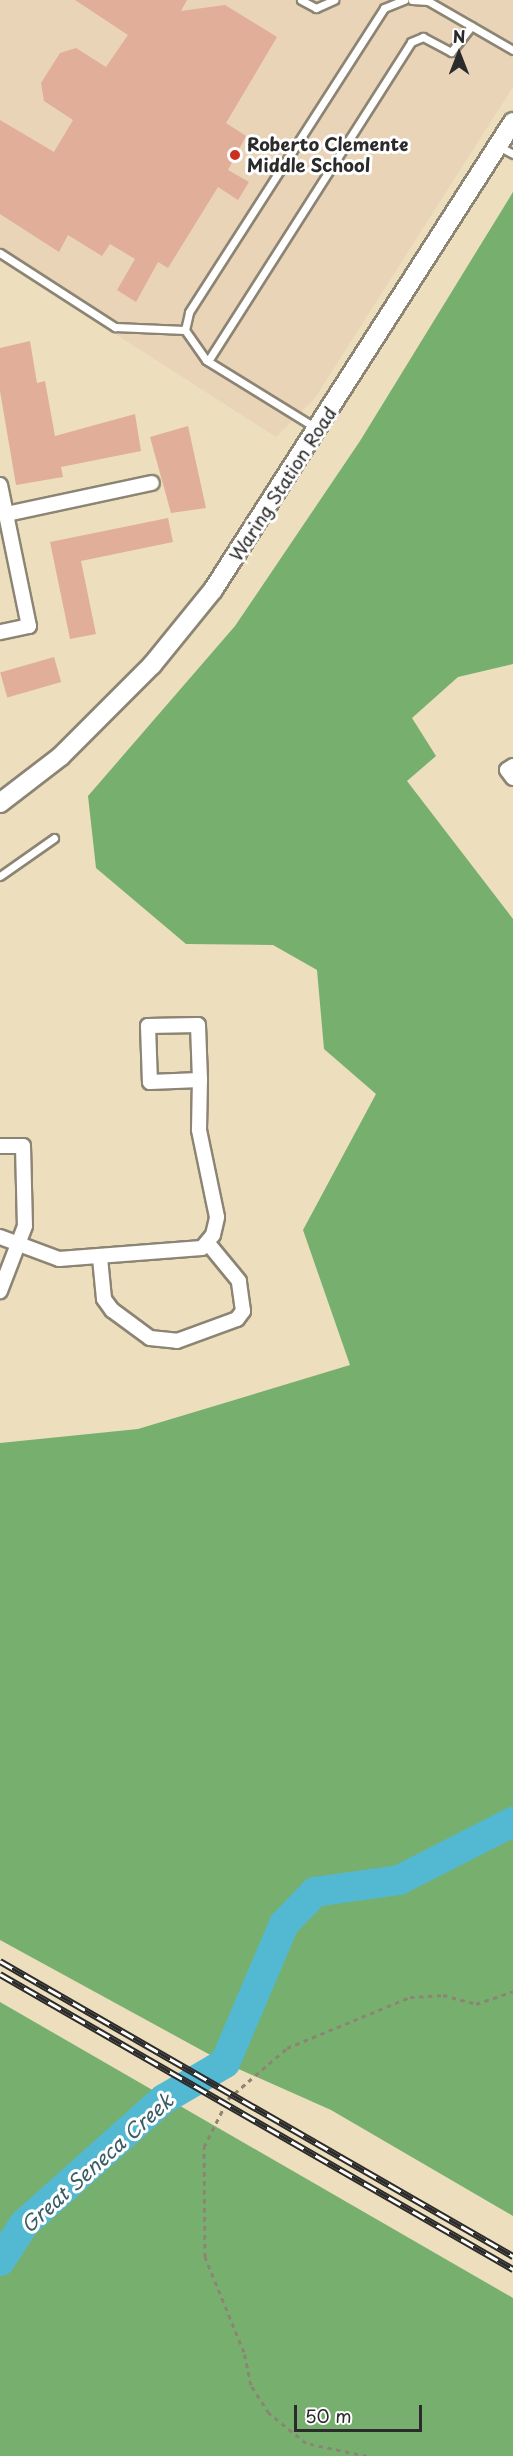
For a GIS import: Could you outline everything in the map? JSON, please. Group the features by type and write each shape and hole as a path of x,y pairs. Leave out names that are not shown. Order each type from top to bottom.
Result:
{"street":[{"name":"Waring Station Road","path":"0,803 61,756 152,665 213,590 505,150 513,122"},
{"path":"7,514 152,483"},
{"path":"0,485 29,626 0,632"},
{"path":"513,766 507,770 513,778"},
{"path":"0,1237 18,1248 59,1259 171,1254 207,1242 218,1217 199,1130 200,1080 198,1025 148,1026 150,1082 200,1080"},
{"path":"0,1146 23,1146 25,1226 0,1291"},
{"path":"100,1258 103,1293 112,1310 150,1338 177,1341 237,1319 243,1311 239,1281 207,1242"}],"lane":[{"path":"301,0 315,8 334,0"},
{"path":"319,429 208,361 193,348 185,330 189,312 368,31 384,8 404,0"},
{"path":"412,0 428,1 513,50"},
{"path":"208,361 411,42 423,37 451,52 471,26"},
{"path":"0,253 115,327 185,330"},
{"path":"0,876 54,838"}],"path":[{"path":"367,2456 306,2443 270,2413 251,2385 244,2352 205,2257 204,2146 228,2099 287,2048 410,1997 443,1995 476,2004 513,1991"}],"shaded area":[{"name":"Roberto Clemente Middle School","path":"0,0 513,0 513,87 315,398 276,437 0,260"}],"green space":[{"path":"513,192 513,664 458,677 412,718 436,756 407,781 513,919 513,2216 331,2110 225,2063 0,1940 0,1443 138,1429 350,1365 303,1230 376,1094 324,1049 317,970 273,945 186,944 96,868 88,796 235,626 360,441"},
{"path":"0,2002 513,2298 513,2456 0,2456"}],"building":[{"name":"Roberto Clemente Middle School","path":"75,0 187,0 181,11 225,5 277,37 226,123 246,136 228,170 249,182 238,200 218,187 168,268 158,262 136,302 117,290 135,259 110,244 102,256 68,235 59,252 0,214 0,120 54,152 73,120 44,101 41,83 60,53 76,48 106,67 128,35"},
{"path":"30,341 37,383 45,381 55,436 135,414 141,451 61,467 63,477 16,485 0,391 0,348"},
{"path":"188,426 206,508 171,513 150,437"},
{"path":"168,518 173,542 81,561 96,634 70,639 50,542"},
{"path":"54,657 61,682 7,697 0,672"}],"waterway":[{"name":"Great Seneca Creek","path":"0,2261 24,2224 164,2099 225,2063 284,1924 315,1892 399,1880 513,1822"}],"railway":[{"path":"0,1961 513,2256"},
{"path":"0,1974 513,2269"}],"place":[{"name":"Roberto Clemente Middle School","path":"235,155"}]}
